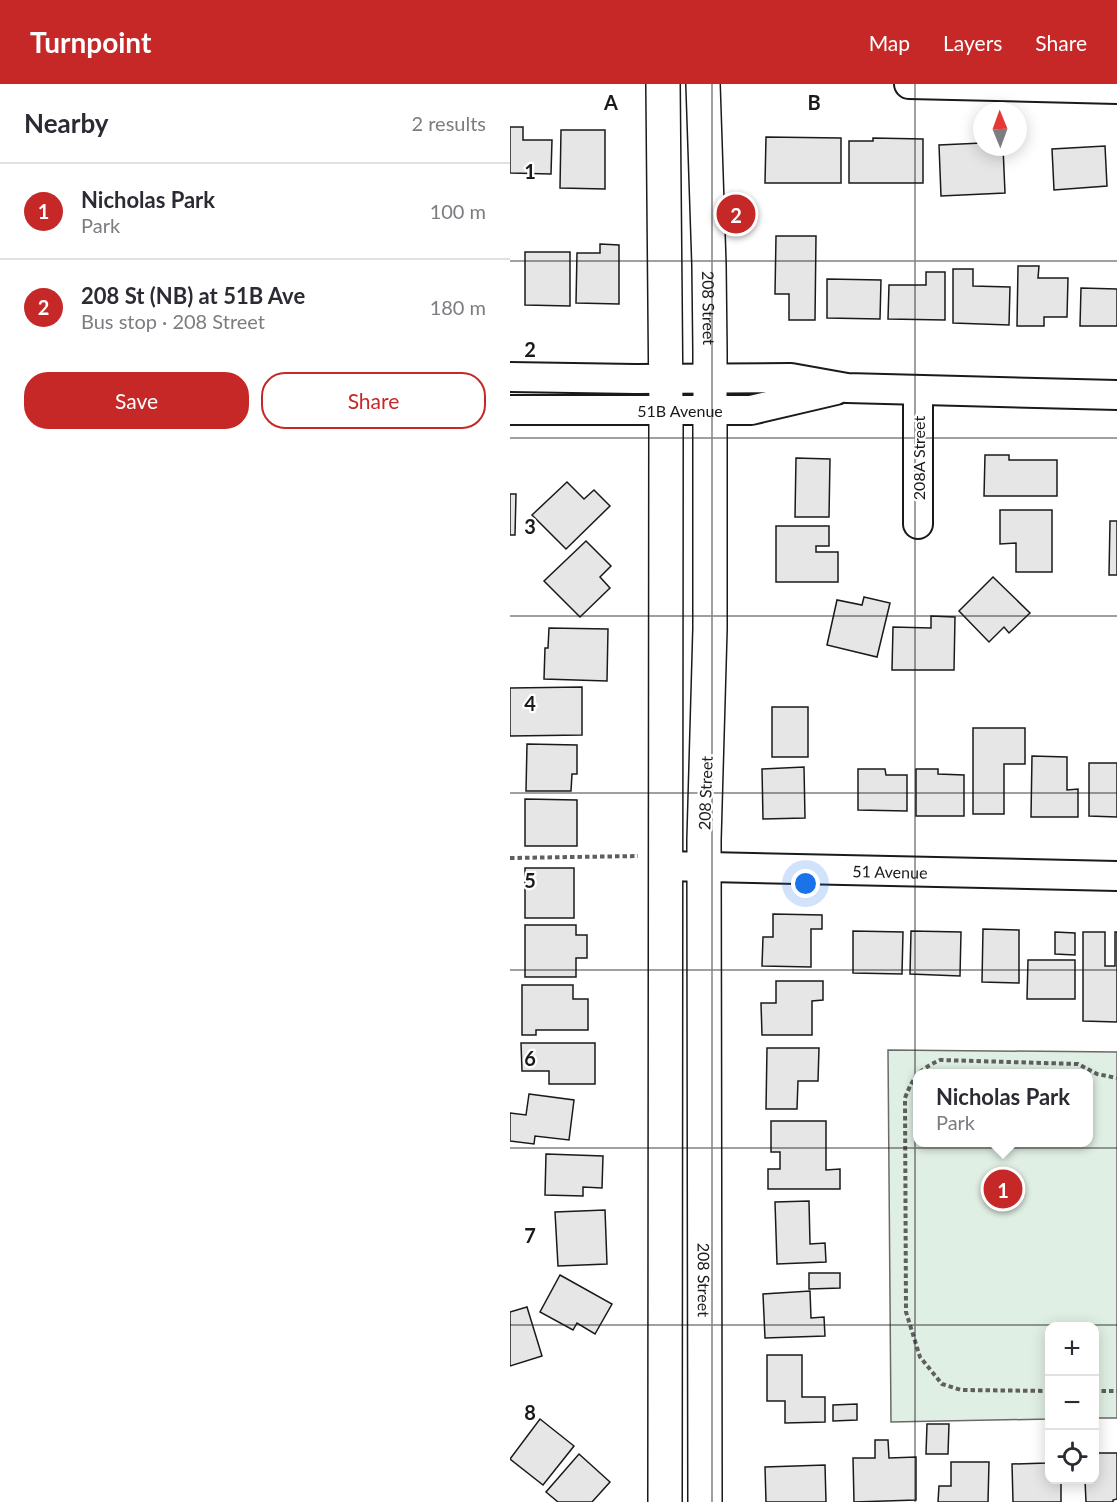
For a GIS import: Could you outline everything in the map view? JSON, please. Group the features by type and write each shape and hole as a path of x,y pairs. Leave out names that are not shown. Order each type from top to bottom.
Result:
{"main road":[{"path":"663,84 666,411 653,861 665,1502"},
{"name":"208 Street","path":"703,84 710,378 710,629 704,867 705,1502"}],"street":[{"path":"909,84 1117,89"},
{"name":"51B Avenue","path":"510,377 790,378 847,388 1117,395"},
{"name":"51B Avenue","path":"510,410 751,410 847,388"},
{"name":"208A Street","path":"918,391 918,524"},
{"name":"51 Avenue","path":"653,861 704,867 1117,876"}],"path":[{"path":"510,858 653,861"},
{"path":"923,1069 940,1060 1078,1064 1087,1069"},
{"path":"1093,1072 1117,1078"},
{"path":"913,1078 905,1098 906,1312 920,1357 942,1384 961,1390 1045,1391"},
{"path":"1099,1391 1117,1391"}],"green space":[{"path":"888,1050 1117,1052 1117,1418 1099,1418 1099,1322 1045,1322 1045,1419 891,1422"}],"building":[{"path":"510,127 523,127 523,140 552,140 551,174 510,173"},
{"path":"561,130 605,130 605,189 560,188"},
{"path":"766,137 841,138 841,183 765,183"},
{"path":"873,138 923,139 923,183 849,183 849,141 873,141"},
{"path":"973,143 973,156 1003,156 1005,193 941,196 939,145"},
{"path":"1105,146 1107,186 1054,190 1052,149"},
{"path":"776,236 816,236 815,320 789,320 789,294 775,294"},
{"path":"600,244 619,245 619,304 576,303 577,253 600,253"},
{"path":"525,252 570,252 570,306 525,305"},
{"path":"1018,266 1039,266 1038,278 1068,278 1067,317 1044,317 1044,326 1017,326"},
{"path":"953,269 973,269 973,286 1010,287 1009,325 953,323"},
{"path":"926,272 945,272 945,320 888,319 889,285 926,285"},
{"path":"827,279 881,280 880,319 827,318"},
{"path":"1081,288 1117,289 1117,326 1080,326"},
{"path":"985,455 1009,455 1009,460 1057,460 1057,496 984,496"},
{"path":"796,458 830,459 829,517 795,517"},
{"path":"567,482 584,499 594,490 610,506 566,549 532,515"},
{"path":"510,494 516,494 515,535 510,535"},
{"path":"1000,510 1052,510 1052,572 1016,572 1016,543 1000,544"},
{"path":"1110,521 1117,521 1117,575 1109,575"},
{"path":"776,526 829,526 829,546 816,546 816,552 838,552 838,582 776,582"},
{"path":"586,541 611,566 600,577 610,588 580,617 544,581"},
{"path":"993,577 1030,613 1009,633 1004,627 989,642 959,611"},
{"path":"864,597 890,603 877,657 827,645 837,600 862,605"},
{"path":"931,616 955,617 954,670 892,670 893,627 931,628"},
{"path":"549,628 608,629 607,681 544,679 545,648 548,648"},
{"path":"582,687 582,735 510,736 510,688"},
{"path":"772,707 808,707 808,757 772,757"},
{"path":"973,728 1025,728 1025,764 1004,764 1004,814 973,814"},
{"path":"527,744 577,745 577,774 572,774 571,791 526,791"},
{"path":"1032,756 1067,757 1067,790 1078,789 1078,817 1031,817"},
{"path":"1089,763 1117,763 1117,817 1089,816"},
{"path":"804,767 805,818 763,819 762,769"},
{"path":"858,769 885,769 886,775 907,775 907,811 858,810"},
{"path":"916,769 938,769 938,774 964,775 964,816 916,816"},
{"path":"525,799 577,800 577,846 525,846"},
{"path":"525,868 574,868 574,918 525,918"},
{"path":"773,914 822,915 822,929 811,929 811,967 762,966 763,937 773,937"},
{"path":"525,925 576,925 576,935 587,935 587,958 576,958 576,977 525,977"},
{"path":"983,929 1019,930 1019,983 982,982"},
{"path":"853,931 903,932 902,974 853,973"},
{"path":"911,931 961,932 960,976 910,974"},
{"path":"1055,932 1075,933 1075,955 1055,954"},
{"path":"1083,932 1105,932 1105,966 1115,966 1115,932 1117,932 1117,1022 1083,1021"},
{"path":"1028,960 1075,960 1075,999 1027,999"},
{"path":"776,981 823,981 823,1000 812,1001 812,1035 762,1035 761,1003 776,1003"},
{"path":"522,985 573,985 573,999 588,999 588,1030 536,1030 536,1035 522,1035"},
{"path":"521,1043 595,1043 595,1084 549,1084 549,1071 522,1071"},
{"path":"767,1048 819,1048 818,1081 798,1081 797,1109 766,1109"},
{"path":"529,1094 574,1100 569,1140 535,1136 534,1144 510,1141 510,1113 526,1115"},
{"path":"771,1121 826,1121 826,1170 840,1169 840,1189 768,1189 768,1169 780,1169 780,1152 771,1152"},
{"path":"546,1154 603,1156 602,1188 583,1187 583,1196 545,1195"},
{"path":"809,1201 810,1244 825,1243 826,1262 777,1264 775,1202"},
{"path":"605,1210 607,1264 558,1266 555,1212"},
{"path":"809,1273 840,1273 840,1288 809,1289"},
{"path":"560,1275 612,1304 595,1334 577,1323 573,1330 540,1312"},
{"path":"810,1291 811,1318 824,1317 825,1336 765,1338 763,1294"},
{"path":"527,1307 542,1356 510,1366 510,1312"},
{"path":"767,1355 802,1355 802,1397 825,1397 825,1422 785,1423 785,1401 767,1401"},
{"path":"857,1404 857,1420 833,1421 833,1405"},
{"path":"540,1419 574,1446 543,1485 510,1459"},
{"path":"927,1424 949,1424 948,1454 926,1454"},
{"path":"875,1440 888,1440 889,1458 916,1457 916,1500 854,1502 853,1458 875,1458"},
{"path":"1099,1453 1117,1453 1117,1499 1113,1502 1086,1502 1085,1484 1099,1484"},
{"path":"579,1454 610,1482 592,1502 558,1502 546,1492"},
{"path":"951,1462 989,1462 988,1502 938,1502 939,1486 951,1486"},
{"path":"1045,1463 1045,1484 1061,1484 1061,1502 1013,1502 1012,1464"},
{"path":"825,1465 826,1502 766,1502 765,1467"}],"place":[{"name":"208 St (NB) at 51B Ave","path":"736,214"},
{"name":"Nicholas Park","path":"1003,1189"}]}
